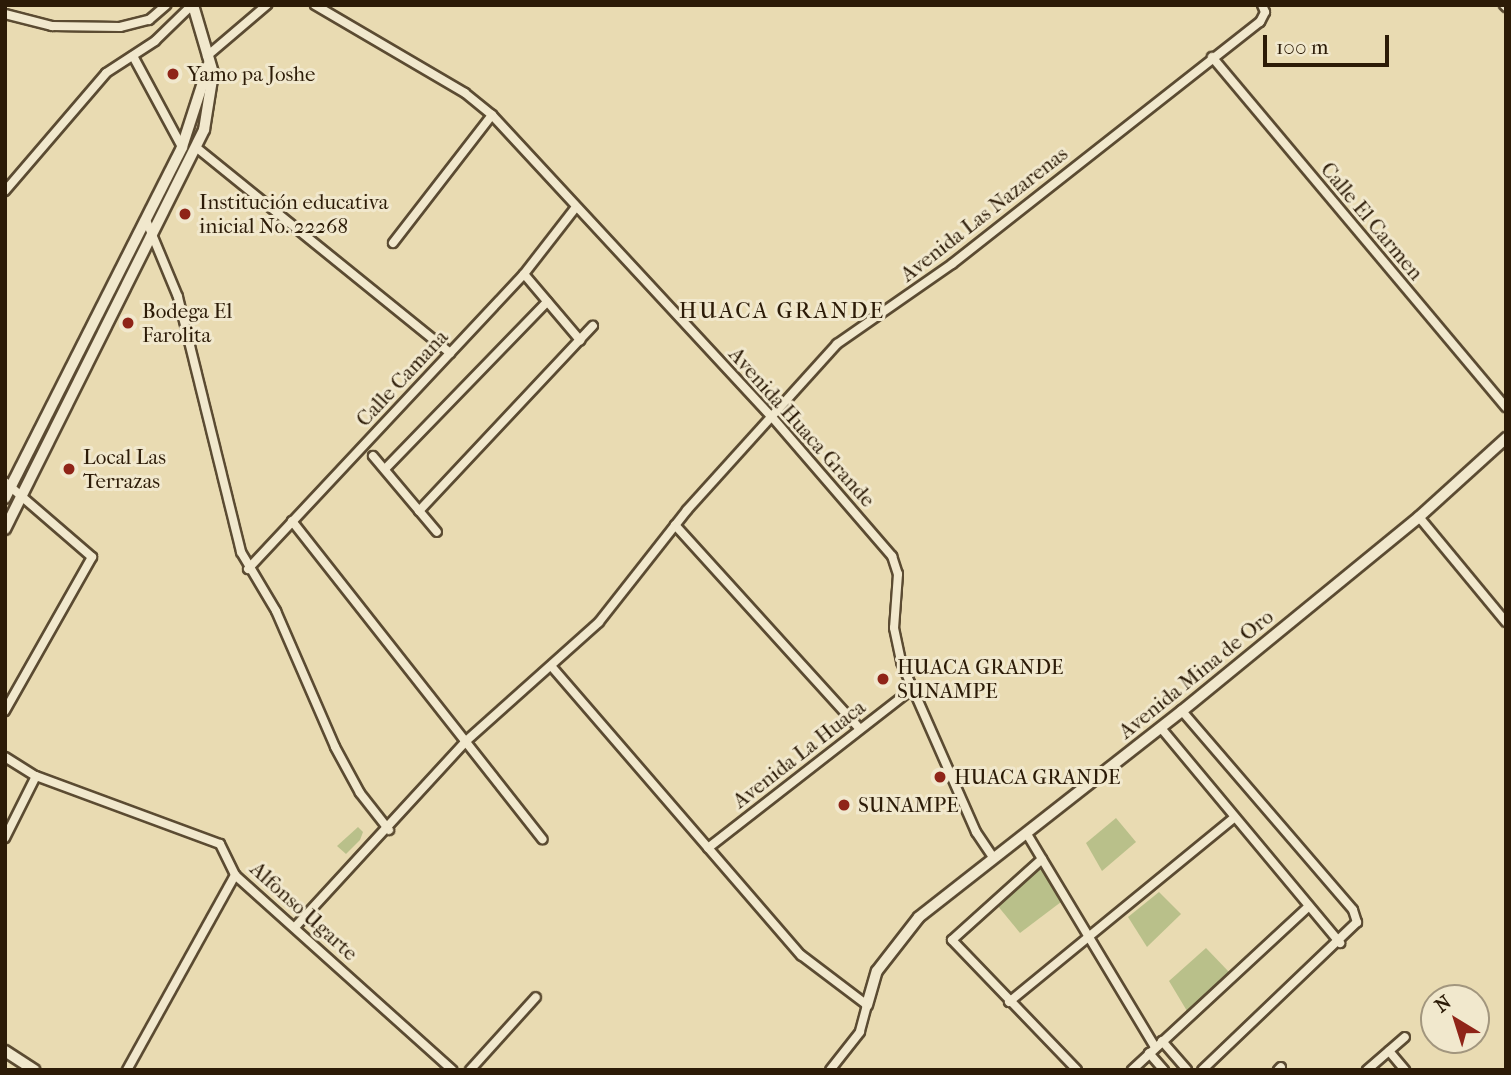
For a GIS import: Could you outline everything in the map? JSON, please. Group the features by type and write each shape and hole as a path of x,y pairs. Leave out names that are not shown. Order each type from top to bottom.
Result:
{"main road":[{"path":"5,529 23,498 197,148 213,89 208,60 192,5"},
{"path":"7,490 181,147 208,60"},
{"name":"Avenida Mina de Oro","path":"867,1005 877,971 895,942 992,856 1027,834 1161,728 1419,517 1506,438"},
{"path":"5,1051 34,1070"}],"street":[{"path":"5,14 52,26 120,27 149,20 166,5"},
{"path":"5,191 106,73 133,56 192,5"},
{"path":"208,60 267,5"},
{"name":"Avenida Huaca Grande","path":"315,5 465,93 492,115 772,417 896,563 894,628 912,689 975,832 992,856"},
{"name":"Avenida Las Nazarenas","path":"296,926 389,830 466,741 514,695 552,667 599,622 675,525 849,333 952,264 1263,19 1262,5"},
{"path":"133,56 181,147"},
{"name":"Calle El Carmen","path":"1212,57 1506,407"},
{"path":"393,243 492,115"},
{"path":"197,148 450,353"},
{"name":"Calle Camana","path":"248,569 524,274 576,207"},
{"path":"146,220 154,232 178,298 248,569 276,611 360,793 389,830"},
{"path":"524,274 580,340"},
{"path":"385,469 547,302"},
{"path":"419,510 593,326"},
{"path":"373,456 437,532"},
{"path":"5,711 91,561 90,551 23,498 7,490"},
{"path":"1419,517 1506,622"},
{"path":"292,521 542,839"},
{"path":"675,525 860,729"},
{"path":"552,667 801,955 867,1005 860,1032 830,1070"},
{"name":"Avenida La Huaca","path":"708,848 912,689"},
{"path":"1182,711 1355,914 1356,926 1202,1070"},
{"path":"1161,728 1340,943"},
{"name":"Alfonso Ugarte","path":"5,757 36,776 201,834 220,844 235,875 296,926 452,1070"},
{"path":"5,838 36,776"},
{"path":"1009,1002 1234,818"},
{"path":"1027,834 1155,1047 1164,1070"},
{"path":"1042,859 952,936 1009,1002 1077,1070"},
{"path":"127,1070 235,875"},
{"path":"1132,1070 1309,905"},
{"path":"470,1070 536,997"},
{"path":"1367,1070 1405,1037"},
{"path":"1155,1047 1187,1070"},
{"path":"1389,1051 1405,1070"}],"green space":[{"path":"1116,818 1136,842 1102,871 1086,843"},
{"path":"358,827 363,832 360,840 346,854 337,846"},
{"path":"1040,867 1061,902 1020,933 997,905"},
{"path":"1159,892 1181,914 1147,947 1128,917"},
{"path":"1206,948 1229,972 1187,1011 1169,981"}],"place":[{"name":"Yamo pa Joshe","path":"173,74"},
{"name":"Institución educativa inicial No. 22268","path":"185,214"},
{"name":"Bodega El Farolita","path":"128,323"},
{"name":"Local Las Terrazas","path":"69,469"},
{"name":"HUACA GRANDE SUNAMPE","path":"883,679"},
{"name":"HUACA GRANDE","path":"940,777"},
{"name":"SUNAMPE","path":"844,805"}],"district":[{"name":"HUACA GRANDE","path":"782,311"}]}
